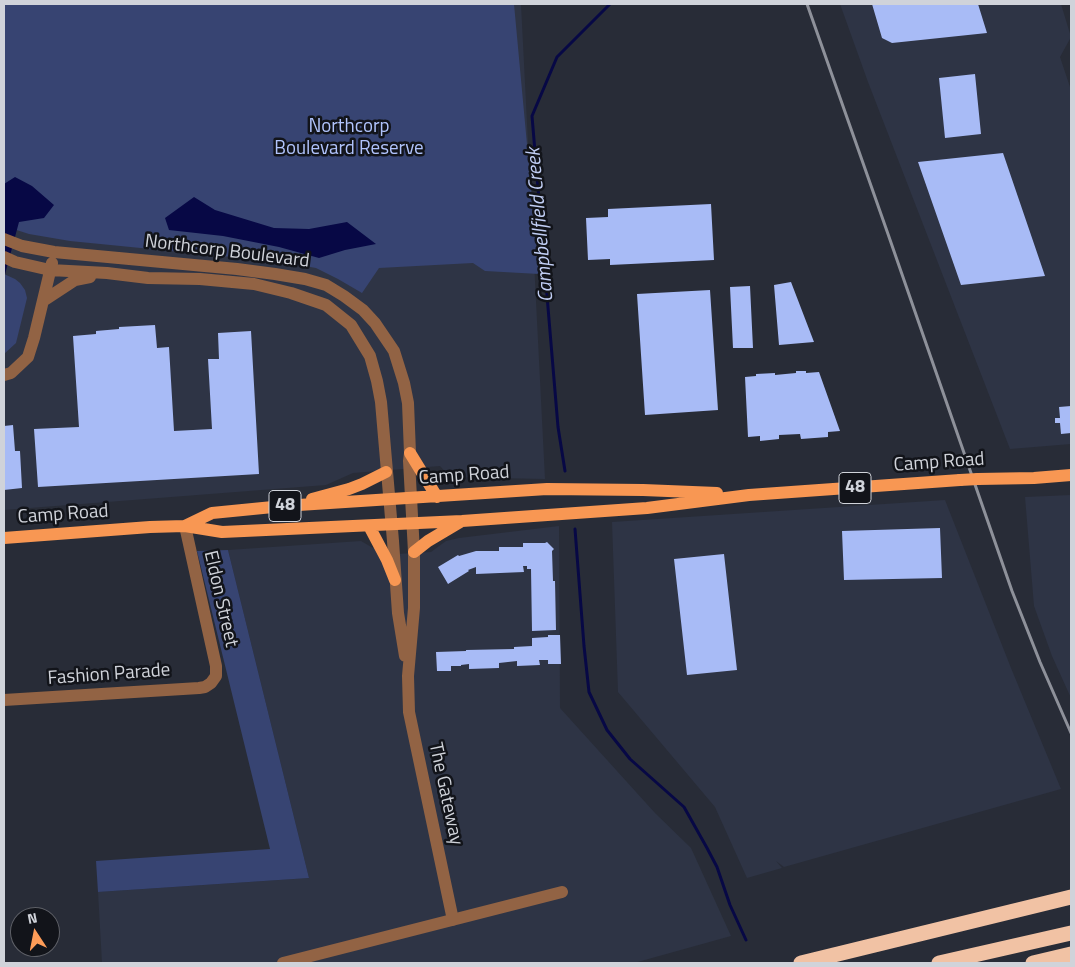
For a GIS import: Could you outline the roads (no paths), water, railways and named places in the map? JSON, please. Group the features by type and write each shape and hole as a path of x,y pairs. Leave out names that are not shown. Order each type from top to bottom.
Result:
{"highway":[{"path":"801,963 1071,897"},
{"path":"939,963 1071,932"},
{"path":"1033,963 1071,954"}],"main road":[{"path":"410,453 437,497"},
{"path":"283,506 349,489 386,472"},
{"name":"Camp Road","path":"4,538 150,527 186,526 222,532 412,524 647,508 749,495 978,478 1034,478 1071,475"},
{"name":"Camp Road","path":"186,526 212,513 283,506 547,490 643,490 749,495"},
{"path":"414,552 428,541 462,521"},
{"path":"369,526 395,580"}],"street":[{"name":"Northcorp Boulevard","path":"4,240 22,246 54,252 275,274 326,285 344,296 375,322 394,351 402,374 408,403 412,524"},
{"path":"4,375 11,373 28,357 54,252"},
{"name":"Northcorp Boulevard","path":"9,259 50,270 254,284 291,293 326,305 351,325 370,356 377,381 380,402 391,525"},
{"path":"42,301 75,280 108,273"},
{"name":"The Gateway","path":"412,524 414,552 413,613 408,676 409,712 453,920"},
{"name":"The Gateway","path":"391,525 398,613 408,676"},
{"name":"Eldon Street","path":"186,526 216,666 214,680"},
{"name":"Fashion Parade","path":"4,700 199,688 205,687 214,680"},
{"path":"283,963 562,892"}],"waterway":[{"name":"Campbellfield Creek","path":"565,471 558,427 532,116 557,57 610,4"},
{"name":"Campbellfield Creek","path":"575,529 589,692 607,730 630,759 684,807 717,867 730,905 746,940"}],"railway":[{"path":"807,4 1012,591 1071,733"}],"park label":[{"name":"Northcorp Boulevard Reserve","path":"349,138"}]}
